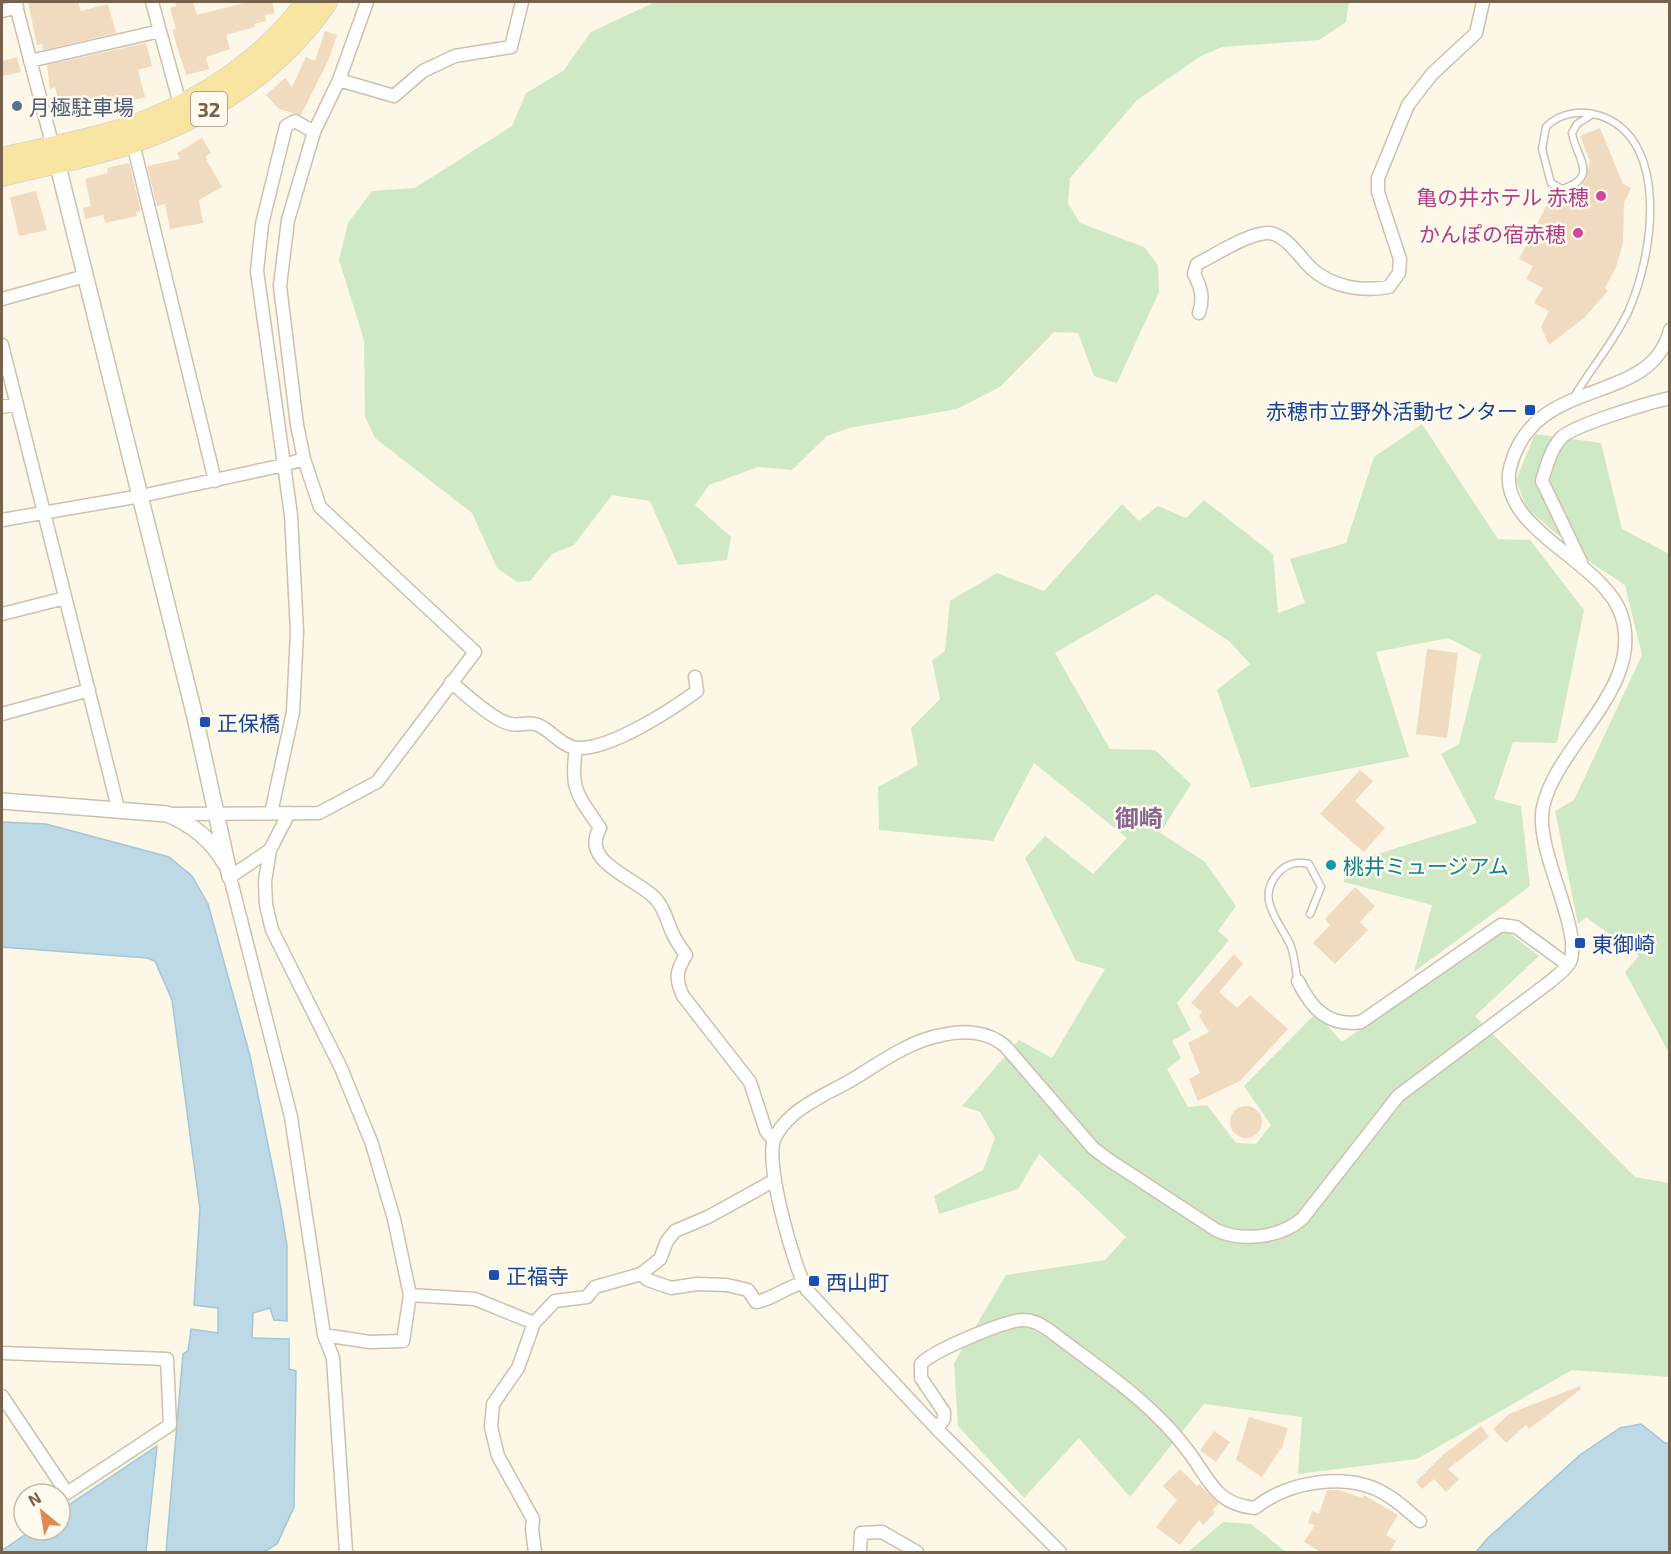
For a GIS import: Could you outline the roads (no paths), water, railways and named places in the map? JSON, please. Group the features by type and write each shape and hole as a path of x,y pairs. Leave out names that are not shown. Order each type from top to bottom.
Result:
{"main road":[{"name":"32","path":"2,176 180,105 226,78 257,56 276,38 306,2"},
{"name":"32","path":"2,158 54,154 133,143 186,121 239,90 285,52 306,30 327,2"}],"street":[{"path":"152,2 180,105"},
{"path":"2,801 21,804 118,808 167,814 319,813 377,782 475,652 320,507 304,459 280,286 288,220 314,132 339,80 367,2"},
{"path":"339,80 394,96 423,71 455,56 511,47 522,2"},
{"path":"1199,313 1202,304 1201,287 1194,274 1197,264 1257,234 1271,233 1286,242 1312,270 1339,285 1373,290 1389,287 1399,273 1400,259 1378,192 1378,178 1408,105 1432,74 1476,33 1483,2"},
{"path":"2,11 16,4 141,496 218,813 230,877 291,1117 324,1335 333,1358 346,1552"},
{"path":"30,61 160,31"},
{"path":"271,813 293,711 297,632 291,515 257,271 262,224 286,126 295,121 314,132"},
{"path":"133,143 215,481"},
{"path":"2,299 85,276"},
{"path":"1060,1552 937,1429 814,1300 803,1283 775,1180 772,1161 774,1141 785,1123 802,1108 912,1046 944,1034 981,1034 992,1037 1006,1047 1093,1148 1221,1233 1245,1237 1272,1233 1288,1228 1302,1219 1398,1096 1568,965 1572,954 1572,941 1547,849 1542,816 1552,783 1612,688 1623,656 1621,614 1584,567 1527,519 1517,507 1509,488 1510,467 1530,429 1553,408 1628,378 1650,364 1664,346 1670,330"},
{"path":"2,345 118,808"},
{"path":"1584,567 1553,508 1542,481 1548,461 1561,437 1577,428 1670,398"},
{"path":"2,407 17,404"},
{"path":"2,520 141,496 304,459"},
{"path":"2,614 65,598"},
{"path":"451,682 482,708 511,724 527,721 541,725 558,739 576,748 605,741 649,723 697,692 696,677"},
{"path":"2,714 89,690"},
{"path":"576,748 573,772 575,791 600,828 594,837 594,848 602,859 656,899 686,955 679,967 676,980 683,996 750,1082 766,1131 774,1141"},
{"path":"289,813 270,850 265,881 266,905 272,930 330,1041 372,1144 394,1219 410,1295 403,1341 370,1342 324,1335"},
{"path":"167,814 202,834 218,852 230,877"},
{"path":"230,877 270,850"},
{"path":"1298,981 1309,1005 1346,1025 1361,1022 1501,926 1516,927 1568,965"},
{"path":"535,1552 533,1519 498,1456 491,1427 493,1404 518,1368 534,1323 555,1301 587,1297 595,1287 641,1274 660,1259 667,1240 675,1231 708,1217 775,1180"},
{"path":"641,1274 648,1280 672,1288 697,1284 727,1285 748,1290 756,1302 770,1299 787,1287 803,1283"},
{"path":"410,1295 475,1299 534,1323"},
{"path":"937,1429 944,1419 944,1412 921,1378 921,1364 926,1358 939,1350 1014,1321 1034,1321 1158,1413 1215,1490 1235,1506 1255,1508 1271,1494 1332,1480 1386,1493 1420,1521"},
{"path":"2,1353 167,1359 170,1425 67,1493 2,1396"},
{"path":"860,1552 861,1533 882,1532 917,1552"}],"lane":[{"path":"1572,400 1628,312 1644,259 1651,201 1648,165 1637,143 1622,126 1593,114 1561,115 1546,127 1542,149 1548,179 1555,187 1562,189 1572,186 1582,174 1582,158 1572,133 1577,124 1593,114"},
{"path":"1298,981 1291,946 1275,920 1268,898 1270,882 1282,869 1297,861 1309,864 1321,887 1310,914"}],"water":[{"path":"2,822 46,824 169,857 192,876 208,904 250,1056 287,1246 287,1321 274,1320 270,1308 253,1313 252,1338 289,1339 289,1369 296,1371 294,1507 277,1544 264,1552 166,1552 183,1354 188,1351 191,1329 218,1333 218,1308 194,1305 200,1209 172,1000 155,961 147,958 2,947"},
{"path":"1641,1424 1665,1443 1669,1443 1669,1552 1476,1552 1488,1538 1580,1455 1620,1428"},
{"path":"157,1446 146,1552 2,1552 2,1547 4,1549 14,1542 72,1542 72,1503"}],"place":[{"name":"月極駐車場","path":"17,106"},
{"name":"亀の井ホテル 赤穂","path":"1601,196"},
{"name":"かんぽの宿赤穂","path":"1578,233"},
{"name":"赤穂市立野外活動センター","path":"1530,410"},
{"name":"正保橋","path":"205,722"},
{"name":"桃井ミュージアム","path":"1331,865"},
{"name":"東御崎","path":"1580,943"},
{"name":"正福寺","path":"494,1275"},
{"name":"西山町","path":"814,1281"}],"district":[{"name":"御崎","path":"1139,817"}]}
